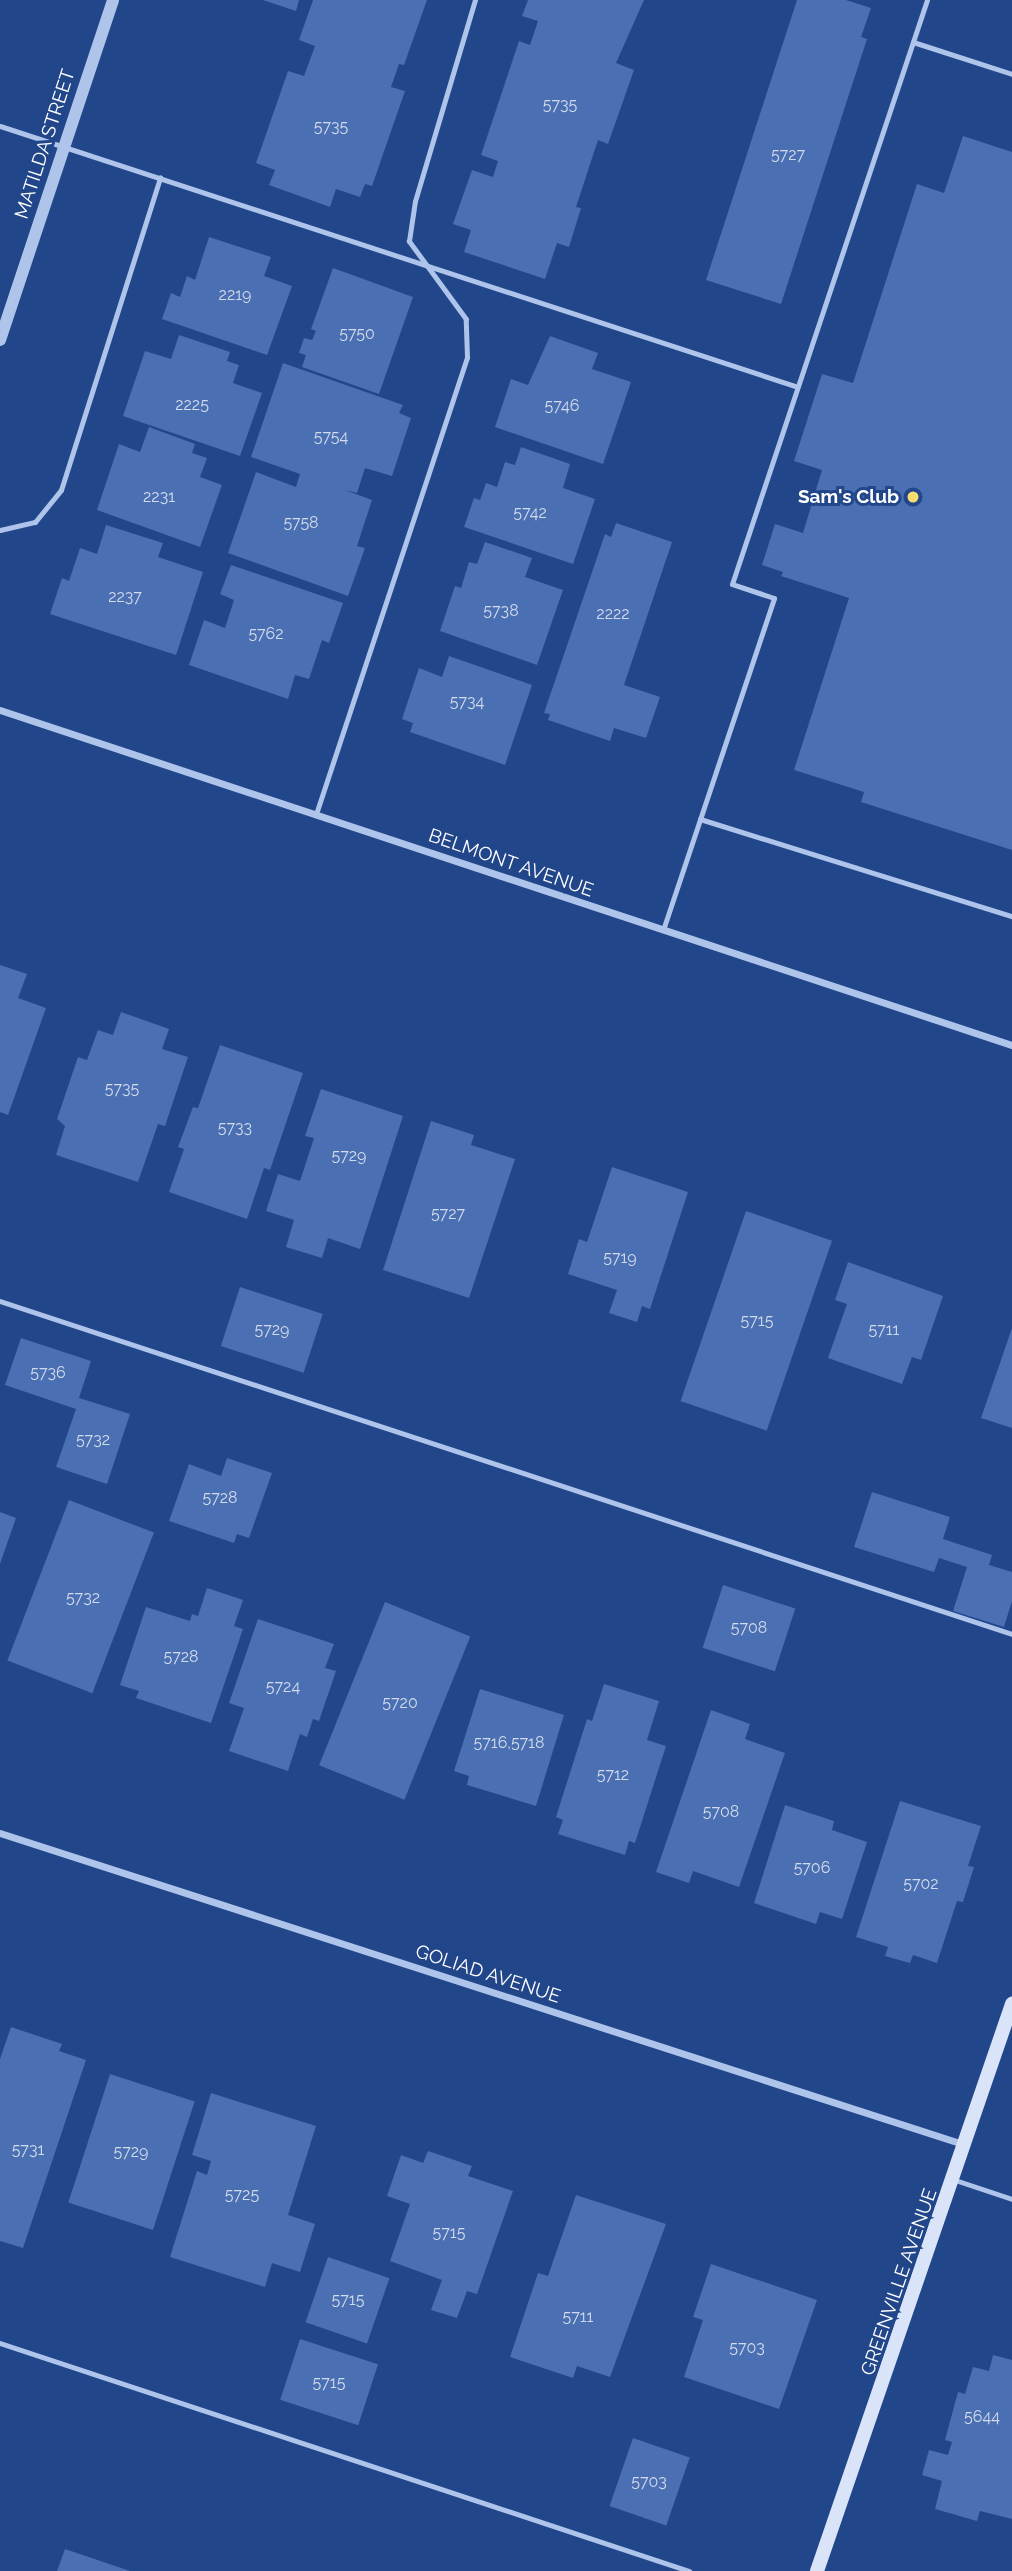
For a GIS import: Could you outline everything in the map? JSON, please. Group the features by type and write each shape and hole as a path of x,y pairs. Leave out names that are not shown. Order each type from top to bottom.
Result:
{"main road":[{"name":"GREENVILLE AVENUE","path":"817,2571 955,2180 1012,2004"}],"street":[{"name":"MATILDA STREET","path":"0,340 113,0"},
{"name":"BELMONT AVENUE","path":"0,710 1012,1045"},
{"name":"GOLIAD AVENUE","path":"0,1833 967,2145"}],"lane":[{"path":"316,814 467,357 466,319 421,261 409,241 415,201 475,0"},
{"path":"663,930 774,598 732,584 794,386 928,0"},
{"path":"913,42 1012,74"},
{"path":"0,125 421,261 794,386"},
{"path":"0,530 35,522 61,490 160,177"},
{"path":"700,819 1012,916"},
{"path":"0,1301 1012,1634"},
{"path":"955,2180 1012,2199"},
{"path":"0,2343 689,2571"}],"building":[{"path":"263,0 299,0 296,11"},
{"path":"313,0 427,0 404,65 399,64 391,87 405,91 372,186 365,184 360,197 336,189 330,207 269,185 275,170 256,163 288,71 304,76 315,46 299,40"},
{"path":"528,0 644,0 616,63 634,70 608,144 598,140 576,207 581,208 569,247 557,243 545,279 464,252 471,230 453,224 472,170 493,177 498,161 481,155 519,41 530,45 538,21 522,16"},
{"path":"797,0 846,0 871,8 861,37 867,39 781,304 706,280"},
{"name":"Sam's Club","path":"963,136 1012,152 1012,850 861,802 864,792 794,770 849,598 781,576 783,572 762,565 775,524 803,533 822,470 794,461 822,374 853,383 917,184 944,193"},
{"path":"209,237 271,257 264,276 292,286 267,355 162,319 171,293 180,297 187,276 195,280"},
{"path":"333,268 413,297 379,394 302,367 306,355 299,353 304,338 312,340 316,331 311,329"},
{"path":"179,335 230,352 227,361 239,365 233,383 262,393 240,456 123,416 145,351 171,359"},
{"path":"550,336 598,353 592,369 631,382 603,464 495,427 511,379 528,385"},
{"path":"283,363 403,405 399,413 411,418 392,476 365,468 357,493 345,490 372,500 357,546 365,548 348,596 228,553 256,472 296,487 300,474 251,457"},
{"path":"149,427 195,444 192,453 207,458 200,477 222,485 200,547 97,510 119,444 140,452"},
{"path":"521,447 570,464 563,488 595,499 573,564 464,527 474,498 480,500 486,483 497,487 505,462 515,465"},
{"path":"616,523 672,542 624,685 660,697 646,738 614,728 610,741 548,720 550,714 544,713 605,534 611,537"},
{"path":"106,525 163,543 158,557 203,572 176,655 50,614 62,578 69,581 80,548 97,554"},
{"path":"485,542 532,558 525,577 563,590 537,665 440,631 455,586 461,588 469,562 477,564"},
{"path":"231,565 343,603 329,643 322,640 309,679 295,675 288,699 189,665 204,620 225,628 234,600 220,594"},
{"path":"449,656 532,685 505,765 410,732 413,723 402,719 419,668 442,677"},
{"path":"0,965 27,974 18,998 46,1008 8,1115 0,1112"},
{"path":"121,1012 169,1029 162,1049 188,1057 165,1126 158,1124 138,1182 56,1155 65,1126 57,1119 78,1057 87,1060 98,1030 113,1035"},
{"path":"220,1045 303,1073 270,1170 264,1168 247,1219 169,1192 184,1149 178,1147 193,1107 198,1108"},
{"path":"321,1089 403,1116 360,1249 328,1238 322,1258 286,1247 294,1220 266,1211 278,1174 300,1181 314,1138 305,1136"},
{"path":"431,1121 474,1135 471,1145 515,1159 469,1298 383,1270"},
{"path":"612,1167 688,1192 650,1309 642,1306 637,1322 609,1313 617,1290 568,1274 579,1239 587,1242"},
{"path":"746,1211 832,1241 767,1431 681,1401"},
{"path":"848,1262 943,1296 921,1360 912,1357 902,1384 828,1358 847,1304 835,1300"},
{"path":"240,1287 323,1314 304,1373 221,1346"},
{"path":"1012,1328 1012,1428 981,1418"},
{"path":"21,1338 91,1361 79,1398 130,1414 107,1484 56,1467 76,1409 5,1385"},
{"path":"227,1458 272,1473 249,1538 237,1534 234,1543 169,1521 189,1464 221,1476"},
{"path":"872,1492 950,1517 943,1539 992,1555 989,1565 1012,1572 1012,1601 1004,1627 953,1611 967,1567 939,1558 934,1572 854,1547"},
{"path":"69,1500 154,1533 92,1693 7,1661"},
{"path":"0,1512 16,1518 0,1564"},
{"path":"723,1585 795,1608 775,1671 703,1648"},
{"path":"207,1588 243,1600 234,1626 243,1629 211,1723 136,1698 139,1691 120,1685 146,1607 190,1621 192,1614 198,1616"},
{"path":"385,1602 470,1636 404,1800 319,1765"},
{"path":"258,1619 334,1644 325,1668 336,1671 319,1721 313,1719 307,1737 300,1734 288,1771 229,1751 244,1708 229,1703"},
{"path":"604,1684 659,1701 647,1740 666,1746 635,1843 629,1841 625,1855 558,1834 563,1820 556,1817 587,1719 592,1721"},
{"path":"480,1689 564,1715 536,1806 467,1785 469,1776 454,1771"},
{"path":"711,1710 750,1724 745,1739 785,1753 739,1887 693,1871 689,1883 656,1872"},
{"path":"900,1801 981,1826 968,1866 974,1867 963,1902 957,1901 937,1963 913,1955 910,1963 885,1956 888,1947 856,1937"},
{"path":"785,1805 834,1821 832,1830 867,1842 842,1919 820,1912 816,1924 754,1903"},
{"path":"11,2027 62,2044 59,2051 86,2060 23,2248 0,2241 0,2059"},
{"path":"110,2074 195,2102 153,2230 68,2202"},
{"path":"211,2093 316,2126 288,2215 315,2224 300,2272 272,2263 265,2287 170,2257 197,2171 207,2175 211,2161 192,2155"},
{"path":"428,2151 472,2166 468,2176 513,2191 477,2294 467,2291 457,2318 431,2310 442,2280 390,2261 410,2204 387,2196 401,2155 423,2163"},
{"path":"576,2195 666,2224 610,2377 577,2366 573,2378 510,2357 538,2273 548,2276"},
{"path":"328,2257 389,2278 367,2343 306,2322"},
{"path":"711,2264 817,2300 779,2409 684,2377 703,2320 693,2317"},
{"path":"300,2339 378,2364 358,2425 280,2400"},
{"path":"993,2355 1012,2360 1012,2519 980,2511 977,2521 935,2509 942,2481 922,2475 929,2450 948,2455 952,2442 945,2440 958,2392 965,2394 973,2367 989,2371"},
{"path":"633,2438 690,2458 666,2526 610,2506"},
{"path":"65,2549 130,2571 57,2571"}],"place":[{"name":"Sam's Club","path":"913,497"}]}
